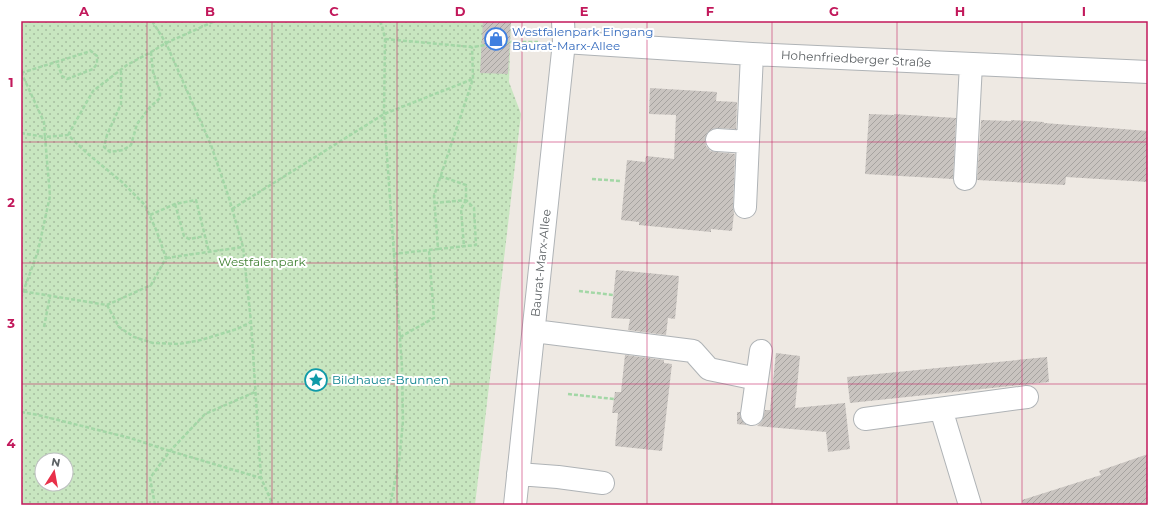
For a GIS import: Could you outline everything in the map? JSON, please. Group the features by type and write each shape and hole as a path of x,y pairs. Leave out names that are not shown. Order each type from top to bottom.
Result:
{"street":[{"name":"Hohenfriedberger Straße","path":"564,31 752,54 1148,72"},
{"name":"Baurat-Marx-Allee","path":"515,505 564,31"},
{"path":"745,207 752,54"},
{"path":"965,179 971,64"},
{"path":"717,140 748,142"},
{"path":"534,331 693,351 709,369 757,379"},
{"path":"752,414 761,351"},
{"path":"865,419 1027,398"},
{"path":"941,409 970,505"},
{"path":"518,474 558,477 603,483"}],"path":[{"path":"152,21 166,43 211,145 243,247 251,322 261,478 272,505"},
{"path":"68,135 92,91 127,65 166,43 215,21"},
{"path":"380,21 385,39 384,114 402,367 403,421 399,463 390,505"},
{"path":"385,39 472,47 510,42 564,31"},
{"path":"438,249 434,196 473,79 472,47"},
{"path":"21,298 38,251 50,196 44,122 21,72 92,51 97,56 97,64 93,69 68,79 62,76 57,62"},
{"path":"120,71 120,104 107,135 104,147 110,152 123,150 131,145 137,124 150,107 160,98 160,91 153,72 151,52"},
{"path":"232,209 384,114 473,79"},
{"path":"21,133 45,137 68,135 88,154 122,182 145,205 157,232 166,258 151,285 107,305 22,292"},
{"path":"440,176 466,185 466,200 461,209 464,247"},
{"path":"592,178 621,181"},
{"path":"150,215 175,204 196,200 210,252"},
{"path":"394,254 476,245 474,208 466,200"},
{"path":"434,203 466,200"},
{"path":"175,204 184,236 189,239 205,236"},
{"path":"166,258 243,247"},
{"path":"400,337 434,318 429,250"},
{"path":"579,291 613,295"},
{"path":"44,327 50,296"},
{"path":"107,305 119,328 134,337 153,343 179,344 201,340 237,329 251,322"},
{"path":"155,505 150,478 170,451 205,414 255,392"},
{"path":"568,394 614,399"},
{"path":"21,412 130,438 261,478"}],"green space":[{"name":"Westfalenpark","path":"21,21 511,21 509,82 521,114 475,505 21,505"}],"building":[{"path":"483,21 511,21 508,74 480,73"},
{"path":"650,88 717,92 716,101 737,102 736,129 712,129 707,133 705,140 706,146 710,151 735,154 734,213 732,231 711,229 711,232 639,225 639,222 621,220 627,160 645,162 646,156 674,159 676,115 649,114"},
{"path":"869,114 956,118 953,179 865,174"},
{"path":"981,120 1044,122 1148,131 1148,182 1066,177 1065,185 977,180"},
{"path":"616,270 679,276 675,319 668,318 666,335 628,330 630,319 611,318"},
{"path":"776,353 800,356 795,408 845,403 850,449 828,452 826,432 757,426 762,421 765,410 770,410"},
{"path":"625,355 664,360 664,363 672,364 662,451 615,446 618,413 612,413 615,392 621,392"},
{"path":"1047,357 1049,382 850,403 847,377"},
{"path":"737,412 740,412 741,419 746,425 737,424"},
{"path":"1148,454 1148,505 1023,505 1022,500 1101,475 1099,471"}],"place":[{"name":"Westfalenpark Eingang Baurat-Marx-Allee","path":"496,39"},
{"name":"Bildhauer-Brunnen","path":"316,380"}]}
